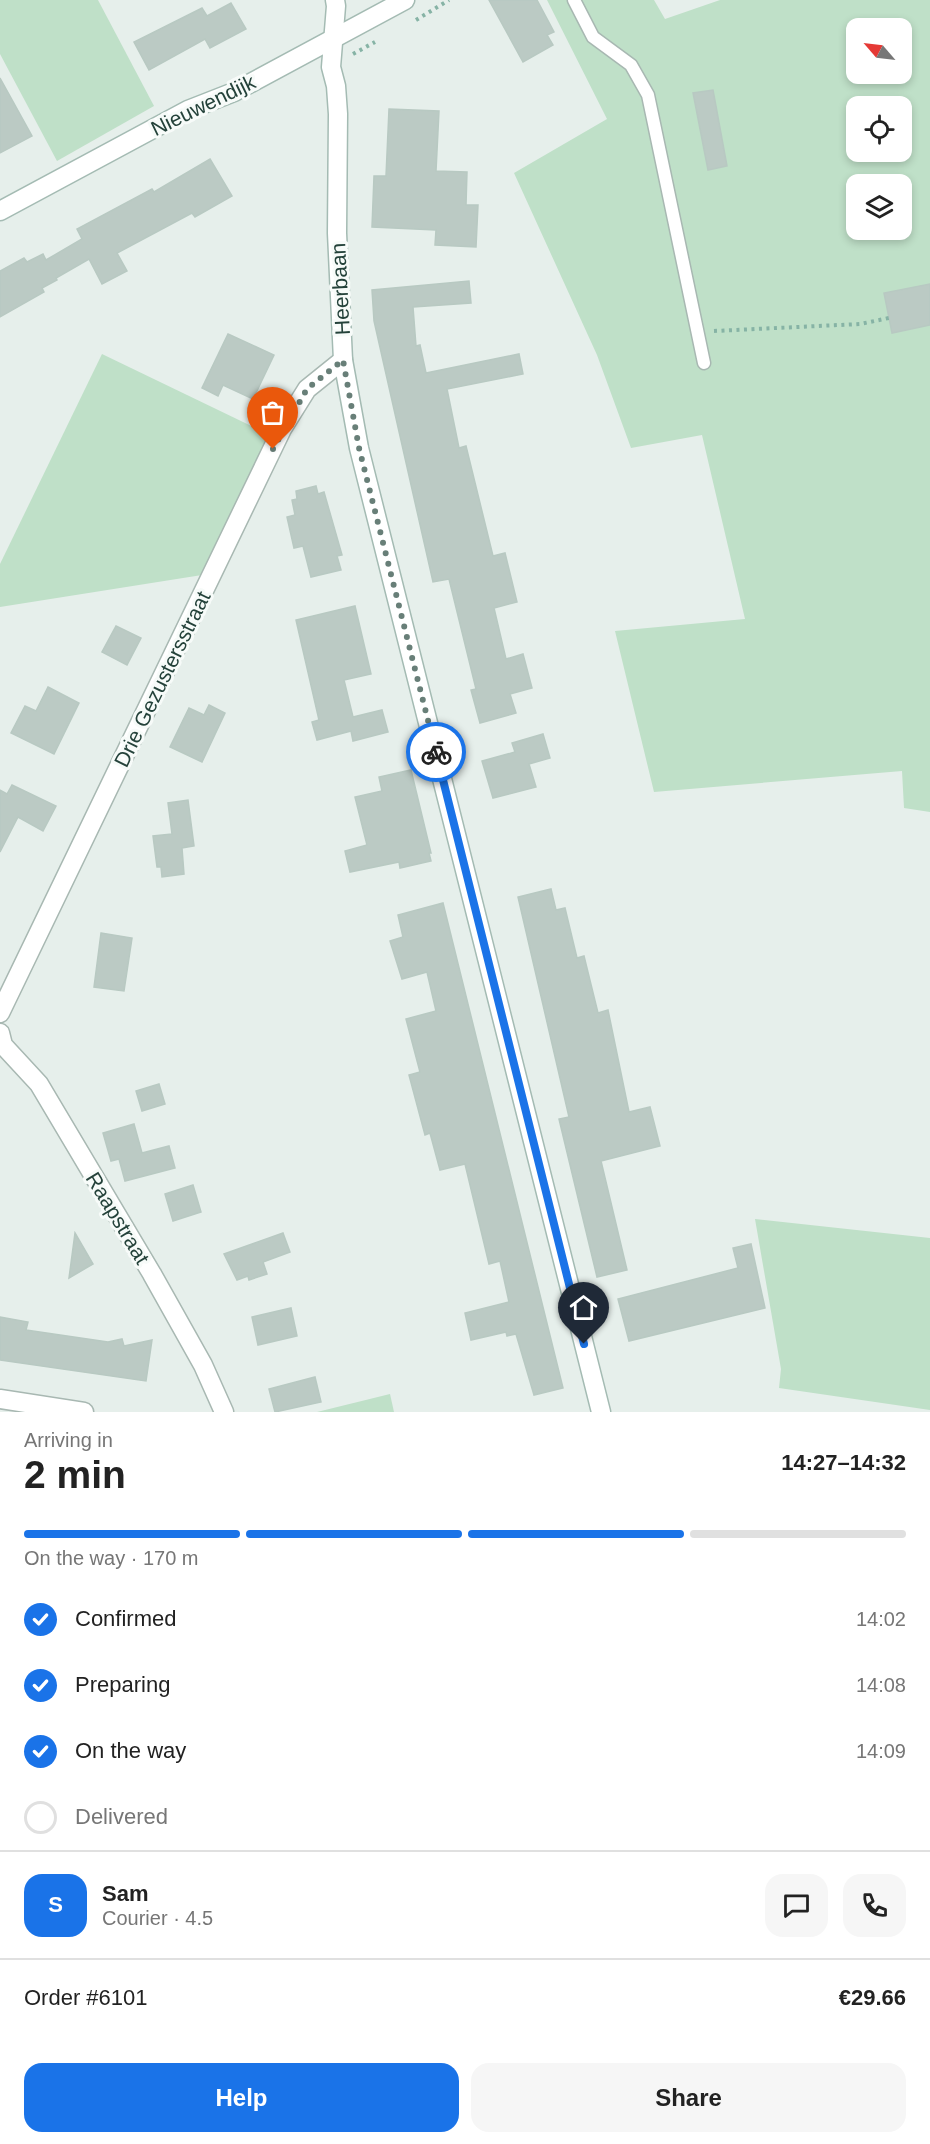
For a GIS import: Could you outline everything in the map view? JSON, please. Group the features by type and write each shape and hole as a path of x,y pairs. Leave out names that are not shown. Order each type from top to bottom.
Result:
{"street":[{"name":"Heerbaan","path":"335,0 331,67 336,86 338,114 337,233 343,360 359,448 601,1412"},
{"name":"Nieuwendijk","path":"0,211 188,110 234,92 405,0"},
{"name":"Drie Gezustersstraat","path":"0,1013 282,429 307,389 343,360"},
{"name":"Raapstraat","path":"0,1033 3,1046 39,1084 152,1274 203,1365 224,1412"},
{"path":"0,1399 84,1412"}],"lane":[{"path":"574,0 593,37 631,64 648,95 704,363"}],"path":[{"path":"698,332 860,324 889,318"}],"green space":[{"path":"0,0 98,0 154,106 57,161 0,54"},
{"path":"547,0 654,0 665,19 720,0 930,0 930,812 904,808 902,771 654,792 615,631 745,619 702,435 631,448 597,355 514,173 607,119"},
{"path":"102,354 270,435 202,575 0,607 0,564"},
{"path":"755,1219 930,1238 930,1410 779,1388 781,1369"},
{"path":"390,1394 394,1412 317,1412"}],"building":[{"path":"489,0 537,0 554,32 547,35 553,45 523,62"},
{"path":"231,3 246,29 210,48 205,39 149,70 134,42 202,8 207,16"},
{"path":"0,78 32,136 0,153"},
{"path":"713,90 727,166 708,170 693,93"},
{"path":"389,109 439,111 436,171 467,172 466,205 478,205 476,247 435,245 436,230 372,227 374,176 386,176"},
{"path":"210,159 232,196 195,217 192,213 117,253 127,271 102,284 89,259 42,288 44,292 0,317 0,271 24,258 27,262 43,254 46,260 82,239 77,229 152,189 154,192"},
{"path":"469,281 471,303 413,307 416,346 420,345 426,373 519,354 523,374 447,389 459,448 466,446 493,556 505,553 517,602 494,608 506,659 523,654 532,688 510,694 516,713 480,723 471,690 476,689 449,579 433,582 374,321 372,290"},
{"path":"930,284 930,325 892,333 884,293"},
{"path":"228,334 274,355 253,399 223,385 218,396 202,388"},
{"path":"316,486 318,494 324,492 342,555 337,556 341,570 311,577 303,546 294,548 287,517 295,515 292,500 297,499 296,491"},
{"path":"355,606 371,674 344,680 353,717 382,710 388,732 353,741 351,731 317,740 312,722 319,720 296,620"},
{"path":"116,626 141,638 127,665 102,652"},
{"path":"48,687 79,703 54,754 11,733 25,706 36,711"},
{"path":"209,705 225,713 202,762 170,747 189,708 204,715"},
{"path":"543,734 550,758 529,764 536,787 493,798 482,761 515,752 512,743"},
{"path":"411,770 431,861 400,868 399,862 350,872 345,851 367,845 355,797 382,791 379,777"},
{"path":"12,785 56,806 43,831 18,817 0,852 0,790 7,794"},
{"path":"188,800 194,846 182,848 184,874 162,877 161,867 157,867 153,836 172,834 168,803"},
{"path":"551,889 556,910 565,908 577,958 584,956 598,1013 608,1010 629,1112 650,1107 660,1146 601,1161 627,1270 597,1277 559,1119 569,1117 518,897"},
{"path":"443,903 563,1388 534,1395 516,1334 507,1336 506,1332 471,1340 465,1313 509,1302 500,1261 489,1264 465,1164 440,1170 430,1133 425,1135 409,1075 420,1072 406,1019 436,1011 427,972 402,979 390,941 403,937 398,915"},
{"path":"101,933 132,938 124,991 94,987"},
{"path":"159,1084 165,1104 142,1111 136,1091"},
{"path":"134,1124 142,1153 169,1146 175,1168 125,1181 119,1159 111,1161 103,1133"},
{"path":"193,1185 201,1212 173,1221 165,1194"},
{"path":"75,1233 93,1264 69,1278"},
{"path":"283,1233 290,1252 263,1262 267,1274 249,1280 248,1276 237,1280 224,1254"},
{"path":"751,1244 765,1308 629,1341 618,1299 738,1268 733,1248"},
{"path":"291,1308 297,1336 258,1345 252,1317"},
{"path":"0,1317 28,1322 26,1330 108,1342 122,1339 124,1346 152,1340 146,1381 0,1360"},
{"path":"315,1377 321,1402 275,1412 269,1389"}],"way so far":[{"path":"273,449 282,429 307,389 343,360 359,448 436,752"}],"route":[{"path":"436,752 584,1344"}]}
